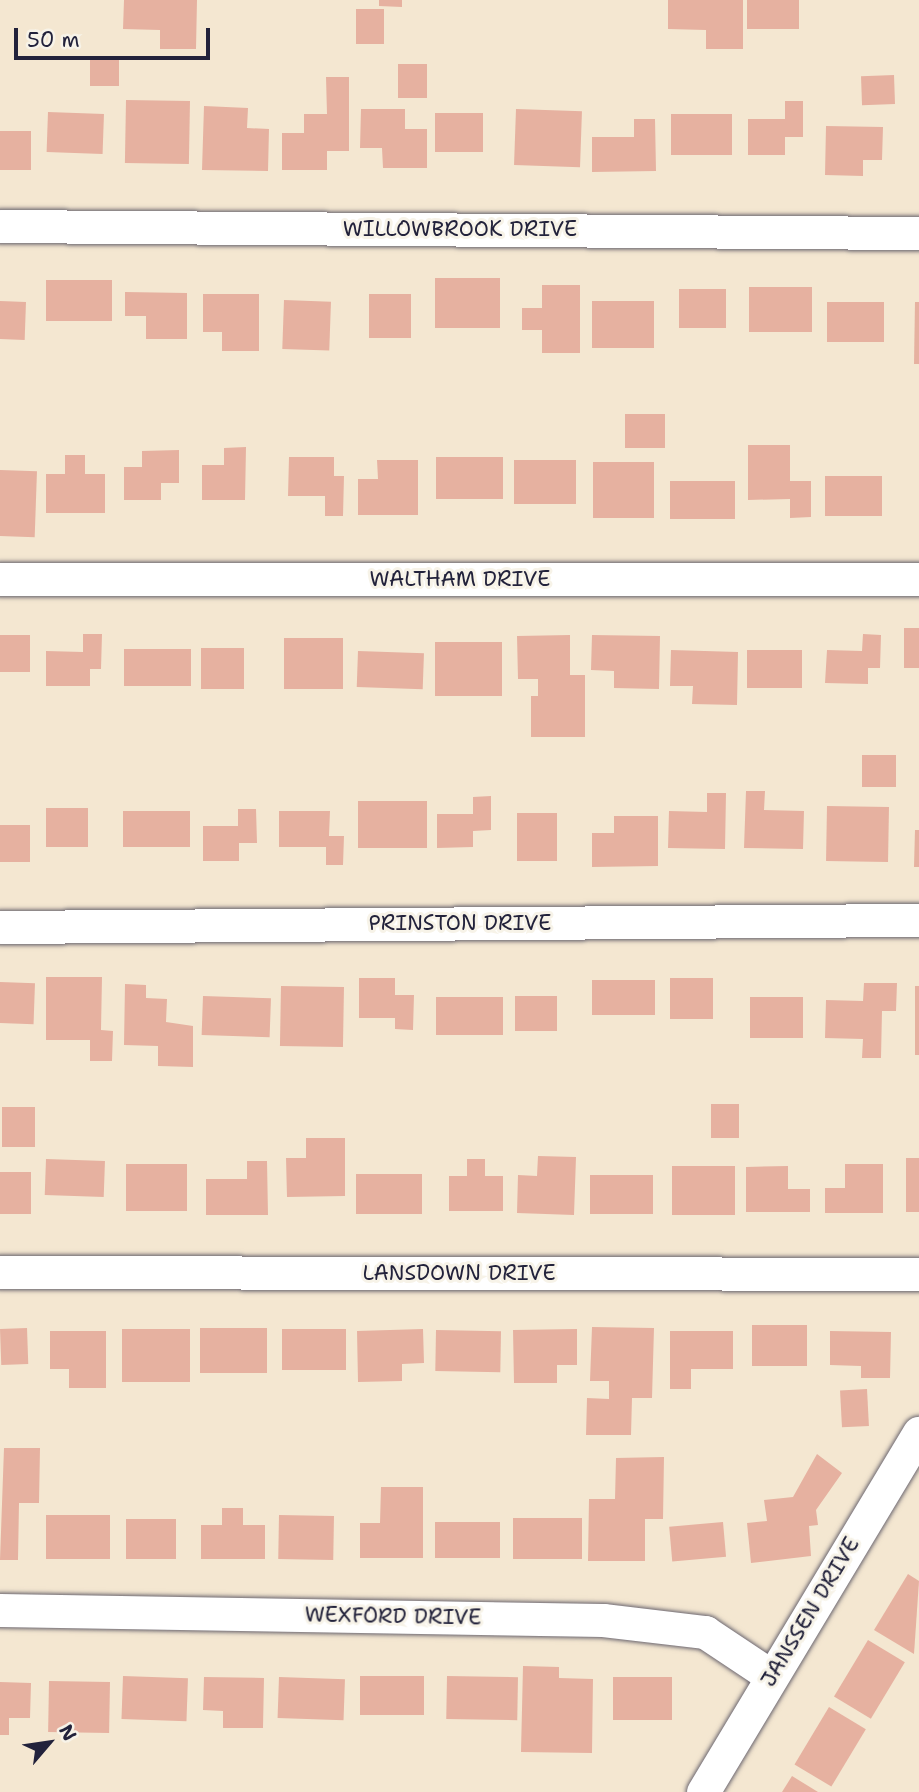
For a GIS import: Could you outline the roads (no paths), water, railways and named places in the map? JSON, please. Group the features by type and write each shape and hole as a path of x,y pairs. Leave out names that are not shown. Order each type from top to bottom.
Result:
{"street":[{"name":"WILLOWBROOK DRIVE","path":"0,226 919,233"},
{"name":"WALTHAM DRIVE","path":"0,579 919,579"},
{"name":"PRINSTON DRIVE","path":"0,927 919,920"},
{"name":"LANSDOWN DRIVE","path":"0,1272 919,1274"},
{"name":"JANSSEN DRIVE","path":"703,1792 919,1433"},
{"name":"WEXFORD DRIVE","path":"0,1610 603,1620 705,1632 771,1676"}]}
